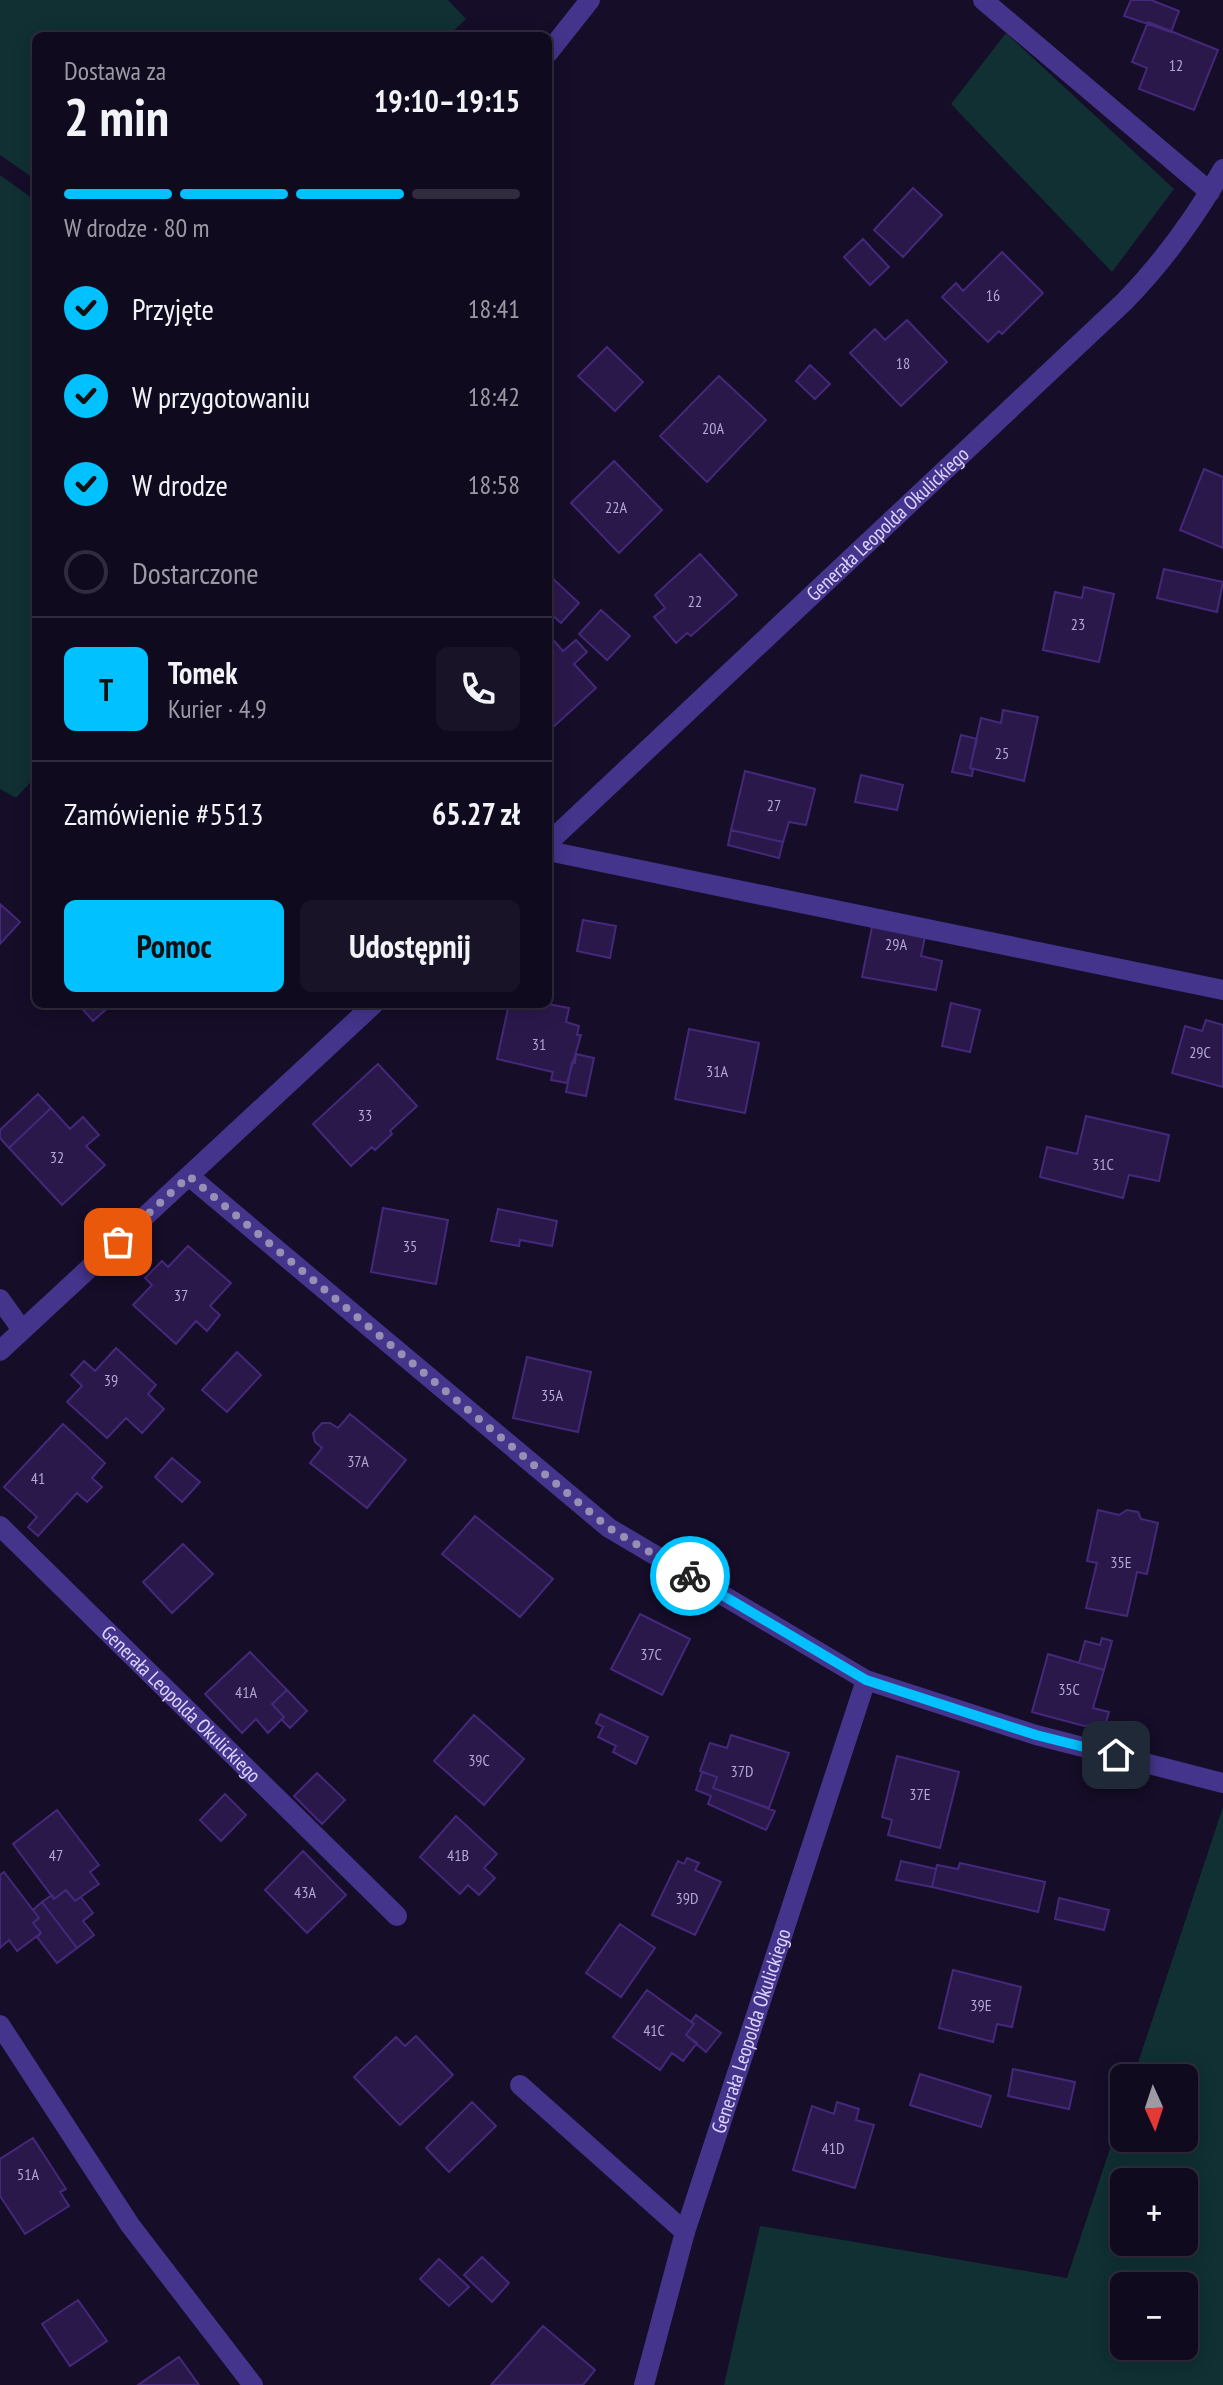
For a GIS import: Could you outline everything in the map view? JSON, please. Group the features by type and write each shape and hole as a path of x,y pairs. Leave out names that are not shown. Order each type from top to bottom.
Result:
{"street":[{"path":"552,48 590,0"},
{"path":"983,0 1210,192"},
{"name":"Generała Leopolda Okulickiego","path":"552,839 1125,301 1166,256 1223,169"},
{"path":"552,852 1223,990"},
{"path":"0,1351 370,1008"},
{"path":"189,1176 609,1528 866,1680 1036,1735 1223,1783"},
{"path":"0,1299 22,1330"},
{"name":"Generała Leopolda Okulickiego","path":"0,1526 397,1916"},
{"name":"Generała Leopolda Okulickiego","path":"644,2385 685,2232 866,1680"},
{"path":"0,2025 130,2225 253,2385"},
{"path":"520,2085 685,2232"}],"green space":[{"path":"0,0 448,0 466,19 452,32 32,32 32,177 0,155"},
{"path":"1006,33 1174,189 1112,272 951,104"},
{"path":"0,175 32,198 32,780 16,798 0,789"},
{"path":"1223,1807 1223,2385 724,2385 760,2226 1067,2278 1110,2148 1110,2152 1198,2152 1198,2064 1138,2064"}],"building":[{"path":"1131,0 1151,0 1179,11 1171,32 1124,16"},
{"path":"1148,22 1218,50 1194,110 1139,89 1147,68 1132,62"},
{"path":"913,188 942,215 903,257 874,230"},
{"path":"863,239 889,267 870,285 844,257"},
{"path":"1002,252 1043,293 1002,334 999,331 988,342 942,297 956,283 963,291"},
{"path":"907,320 947,362 901,406 850,353 875,329 885,340"},
{"path":"607,347 643,382 615,411 578,376"},
{"path":"810,365 830,384 815,399 796,381"},
{"path":"719,376 766,420 707,482 660,436"},
{"path":"614,461 662,510 619,553 571,503"},
{"path":"1204,469 1223,477 1223,548 1180,530"},
{"path":"700,554 737,595 691,636 687,633 676,643 654,617 665,608 655,595"},
{"path":"1164,569 1223,582 1217,612 1157,598"},
{"path":"552,578 579,603 561,623 552,615"},
{"path":"1084,587 1114,594 1099,662 1043,650 1055,592 1082,598"},
{"path":"601,610 630,636 607,660 579,634"},
{"path":"552,639 563,651 576,640 587,652 574,664 596,688 552,728"},
{"path":"1003,710 1038,717 1024,781 970,768 981,718 1001,723"},
{"path":"961,735 977,739 970,768 973,770 972,776 952,772"},
{"path":"745,771 815,789 806,825 789,822 783,842 731,830"},
{"path":"861,775 903,785 897,810 855,802"},
{"path":"731,830 783,842 779,858 728,845"},
{"path":"0,904 20,922 0,944"},
{"path":"583,920 616,926 610,958 577,951"},
{"path":"873,922 926,932 921,956 942,961 936,990 862,977"},
{"path":"951,1003 980,1010 970,1052 942,1046"},
{"path":"552,1005 569,1008 566,1022 579,1026 577,1035 581,1035 567,1083 551,1080 553,1072 497,1059 508,1008 552,1008"},
{"path":"82,1008 108,1008 93,1021"},
{"path":"1206,1020 1223,1025 1223,1087 1172,1073 1185,1026 1202,1031"},
{"path":"689,1029 759,1043 745,1113 675,1099"},
{"path":"576,1054 594,1058 586,1096 566,1092"},
{"path":"378,1064 417,1106 375,1150 372,1147 351,1166 313,1124"},
{"path":"38,1094 51,1108 9,1148 0,1138 0,1130"},
{"path":"51,1108 70,1129 83,1117 99,1135 86,1146 105,1165 62,1205 9,1148"},
{"path":"1086,1116 1169,1135 1159,1181 1129,1175 1123,1198 1040,1177 1047,1147 1077,1154"},
{"path":"383,1208 448,1220 436,1284 371,1272"},
{"path":"498,1209 557,1221 552,1246 520,1240 519,1246 491,1241"},
{"path":"188,1246 231,1283 210,1306 220,1315 207,1331 196,1321 176,1344 133,1305 152,1285 145,1278 162,1261 168,1267"},
{"path":"116,1348 156,1385 148,1394 164,1409 142,1433 126,1418 107,1438 67,1402 82,1386 71,1375 84,1361 95,1371"},
{"path":"237,1352 261,1375 227,1412 202,1390"},
{"path":"527,1357 591,1372 578,1432 513,1418"},
{"path":"350,1414 406,1460 367,1508 310,1463 322,1448 315,1442 313,1433 322,1423 338,1428"},
{"path":"63,1424 105,1463 92,1478 102,1487 87,1502 77,1493 38,1536 28,1527 37,1517 4,1487"},
{"path":"172,1458 200,1482 182,1502 155,1477"},
{"path":"1098,1510 1119,1515 1127,1510 1138,1512 1141,1519 1158,1523 1147,1574 1137,1572 1127,1616 1086,1608 1097,1563 1087,1561"},
{"path":"475,1516 553,1579 520,1617 442,1554"},
{"path":"183,1544 213,1574 172,1613 143,1582"},
{"path":"640,1614 690,1639 662,1695 611,1669"},
{"path":"1102,1638 1112,1641 1104,1670 1079,1663 1085,1641 1100,1645"},
{"path":"250,1652 287,1690 272,1704 284,1717 268,1733 256,1719 242,1733 205,1694"},
{"path":"1048,1654 1104,1670 1093,1708 1109,1712 1104,1729 1032,1712"},
{"path":"287,1690 307,1711 290,1728 272,1704"},
{"path":"600,1714 648,1737 636,1764 613,1752 616,1746 598,1737 603,1727 596,1723"},
{"path":"474,1715 524,1759 484,1805 434,1761"},
{"path":"731,1735 789,1753 769,1808 713,1788 717,1777 700,1771 710,1743 727,1748"},
{"path":"897,1756 959,1772 940,1848 888,1835 892,1820 882,1817"},
{"path":"702,1772 717,1777 713,1788 775,1811 766,1830 708,1804 711,1796 696,1790"},
{"path":"317,1773 345,1800 322,1824 294,1796"},
{"path":"225,1794 246,1815 221,1841 200,1820"},
{"path":"57,1810 99,1865 90,1872 99,1884 75,1901 66,1890 54,1899 13,1844"},
{"path":"456,1816 497,1854 484,1868 495,1878 479,1895 468,1885 460,1894 420,1857"},
{"path":"303,1851 346,1895 307,1933 265,1890"},
{"path":"687,1858 699,1863 695,1870 721,1882 695,1935 652,1915 678,1861 684,1864"},
{"path":"901,1861 936,1869 932,1887 896,1880"},
{"path":"960,1863 1045,1882 1038,1912 932,1887 937,1865 958,1869"},
{"path":"4,1872 39,1918 33,1923 41,1933 17,1951 9,1940 0,1948 0,1875"},
{"path":"66,1890 75,1901 81,1897 93,1913 83,1921 94,1935 77,1948 42,1902 52,1895 54,1899"},
{"path":"1059,1898 1109,1910 1104,1930 1055,1919"},
{"path":"42,1902 77,1948 57,1963 37,1937 41,1933 33,1923 39,1918 33,1910"},
{"path":"620,1924 655,1948 621,1997 586,1973"},
{"path":"953,1970 1021,1987 1012,2027 997,2024 993,2042 939,2028"},
{"path":"647,1990 694,2024 686,2035 697,2043 683,2061 672,2053 660,2070 613,2037"},
{"path":"696,2015 721,2033 706,2052 686,2035"},
{"path":"416,2036 453,2075 400,2125 354,2077 396,2037 405,2046"},
{"path":"1013,2069 1075,2082 1069,2109 1008,2096"},
{"path":"920,2074 991,2096 981,2127 910,2105"},
{"path":"472,2102 496,2126 449,2172 426,2148"},
{"path":"837,2102 859,2109 856,2120 874,2125 855,2188 793,2170 812,2106 834,2114"},
{"path":"33,2138 66,2189 60,2192 69,2206 25,2234 0,2196 0,2159"},
{"path":"482,2257 509,2283 492,2302 464,2275"},
{"path":"439,2259 469,2287 449,2306 420,2279"},
{"path":"78,2300 107,2341 70,2366 42,2324"},
{"path":"543,2326 595,2370 583,2385 491,2385"},
{"path":"179,2357 199,2385 138,2385"}],"way so far":[{"path":"118,1242 189,1176 609,1528 690,1576"}],"route":[{"path":"690,1576 866,1680 1036,1735 1116,1755"}]}
